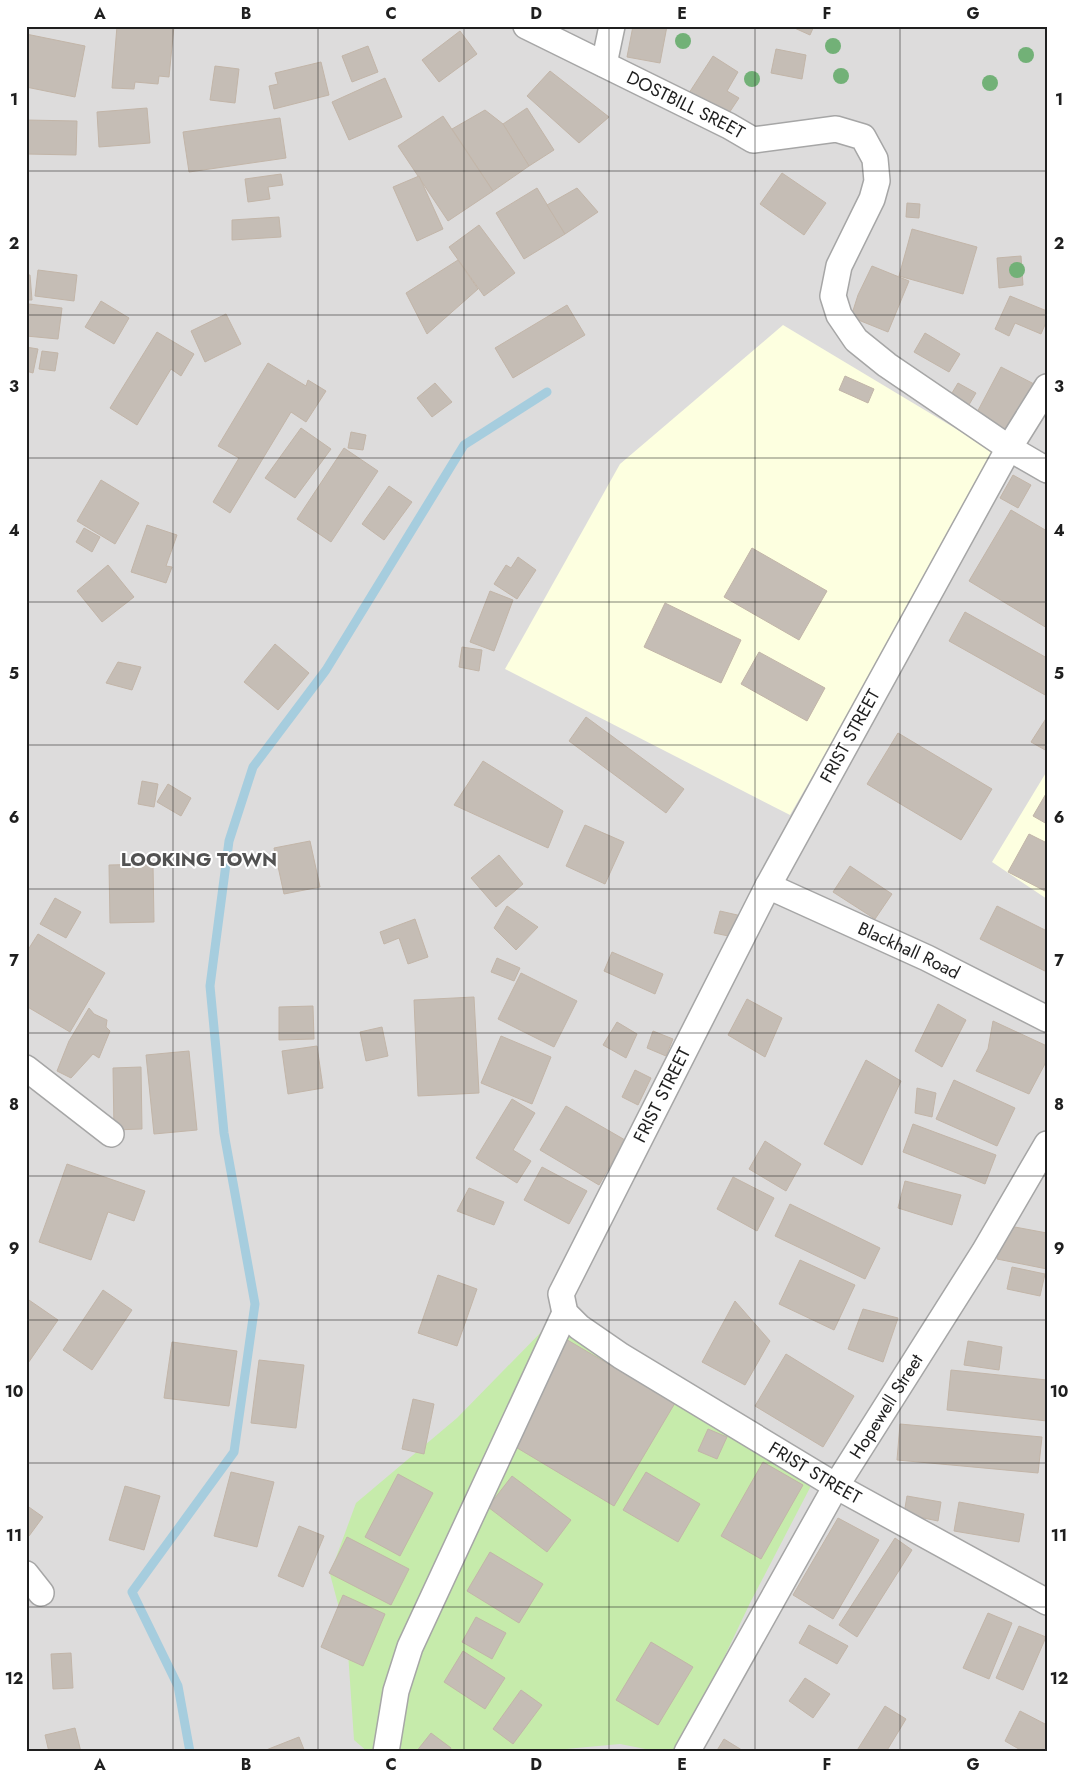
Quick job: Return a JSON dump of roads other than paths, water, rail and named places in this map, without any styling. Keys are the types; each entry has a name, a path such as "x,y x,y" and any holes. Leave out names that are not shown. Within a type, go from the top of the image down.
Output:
{"street":[{"name":"DOSTBILL SREET","path":"526,26 729,126 753,140 836,129 863,138 875,159 877,182 872,198 839,266 834,296 838,315 856,340 887,365 1009,448 1047,470"},
{"path":"604,64 612,26"},
{"name":"FRIST STREET","path":"1047,387 1009,448 768,886 562,1294 565,1314 579,1327 621,1356 836,1486 1047,1602"},
{"name":"Blackhall Road","path":"768,886 926,958 1047,1019"},
{"path":"26,1068 111,1134"},
{"name":"Hopewell Street","path":"686,1752 836,1486 984,1252 1047,1144"},
{"path":"386,1752 396,1692 410,1647 565,1314"}],"waterway":[{"path":"190,1752 178,1686 132,1592 234,1452 255,1304 224,1133 210,986 229,841 253,767 326,670 464,445 547,392"}],"district":[{"name":"LOOKING TOWN","path":"199,859"}]}
